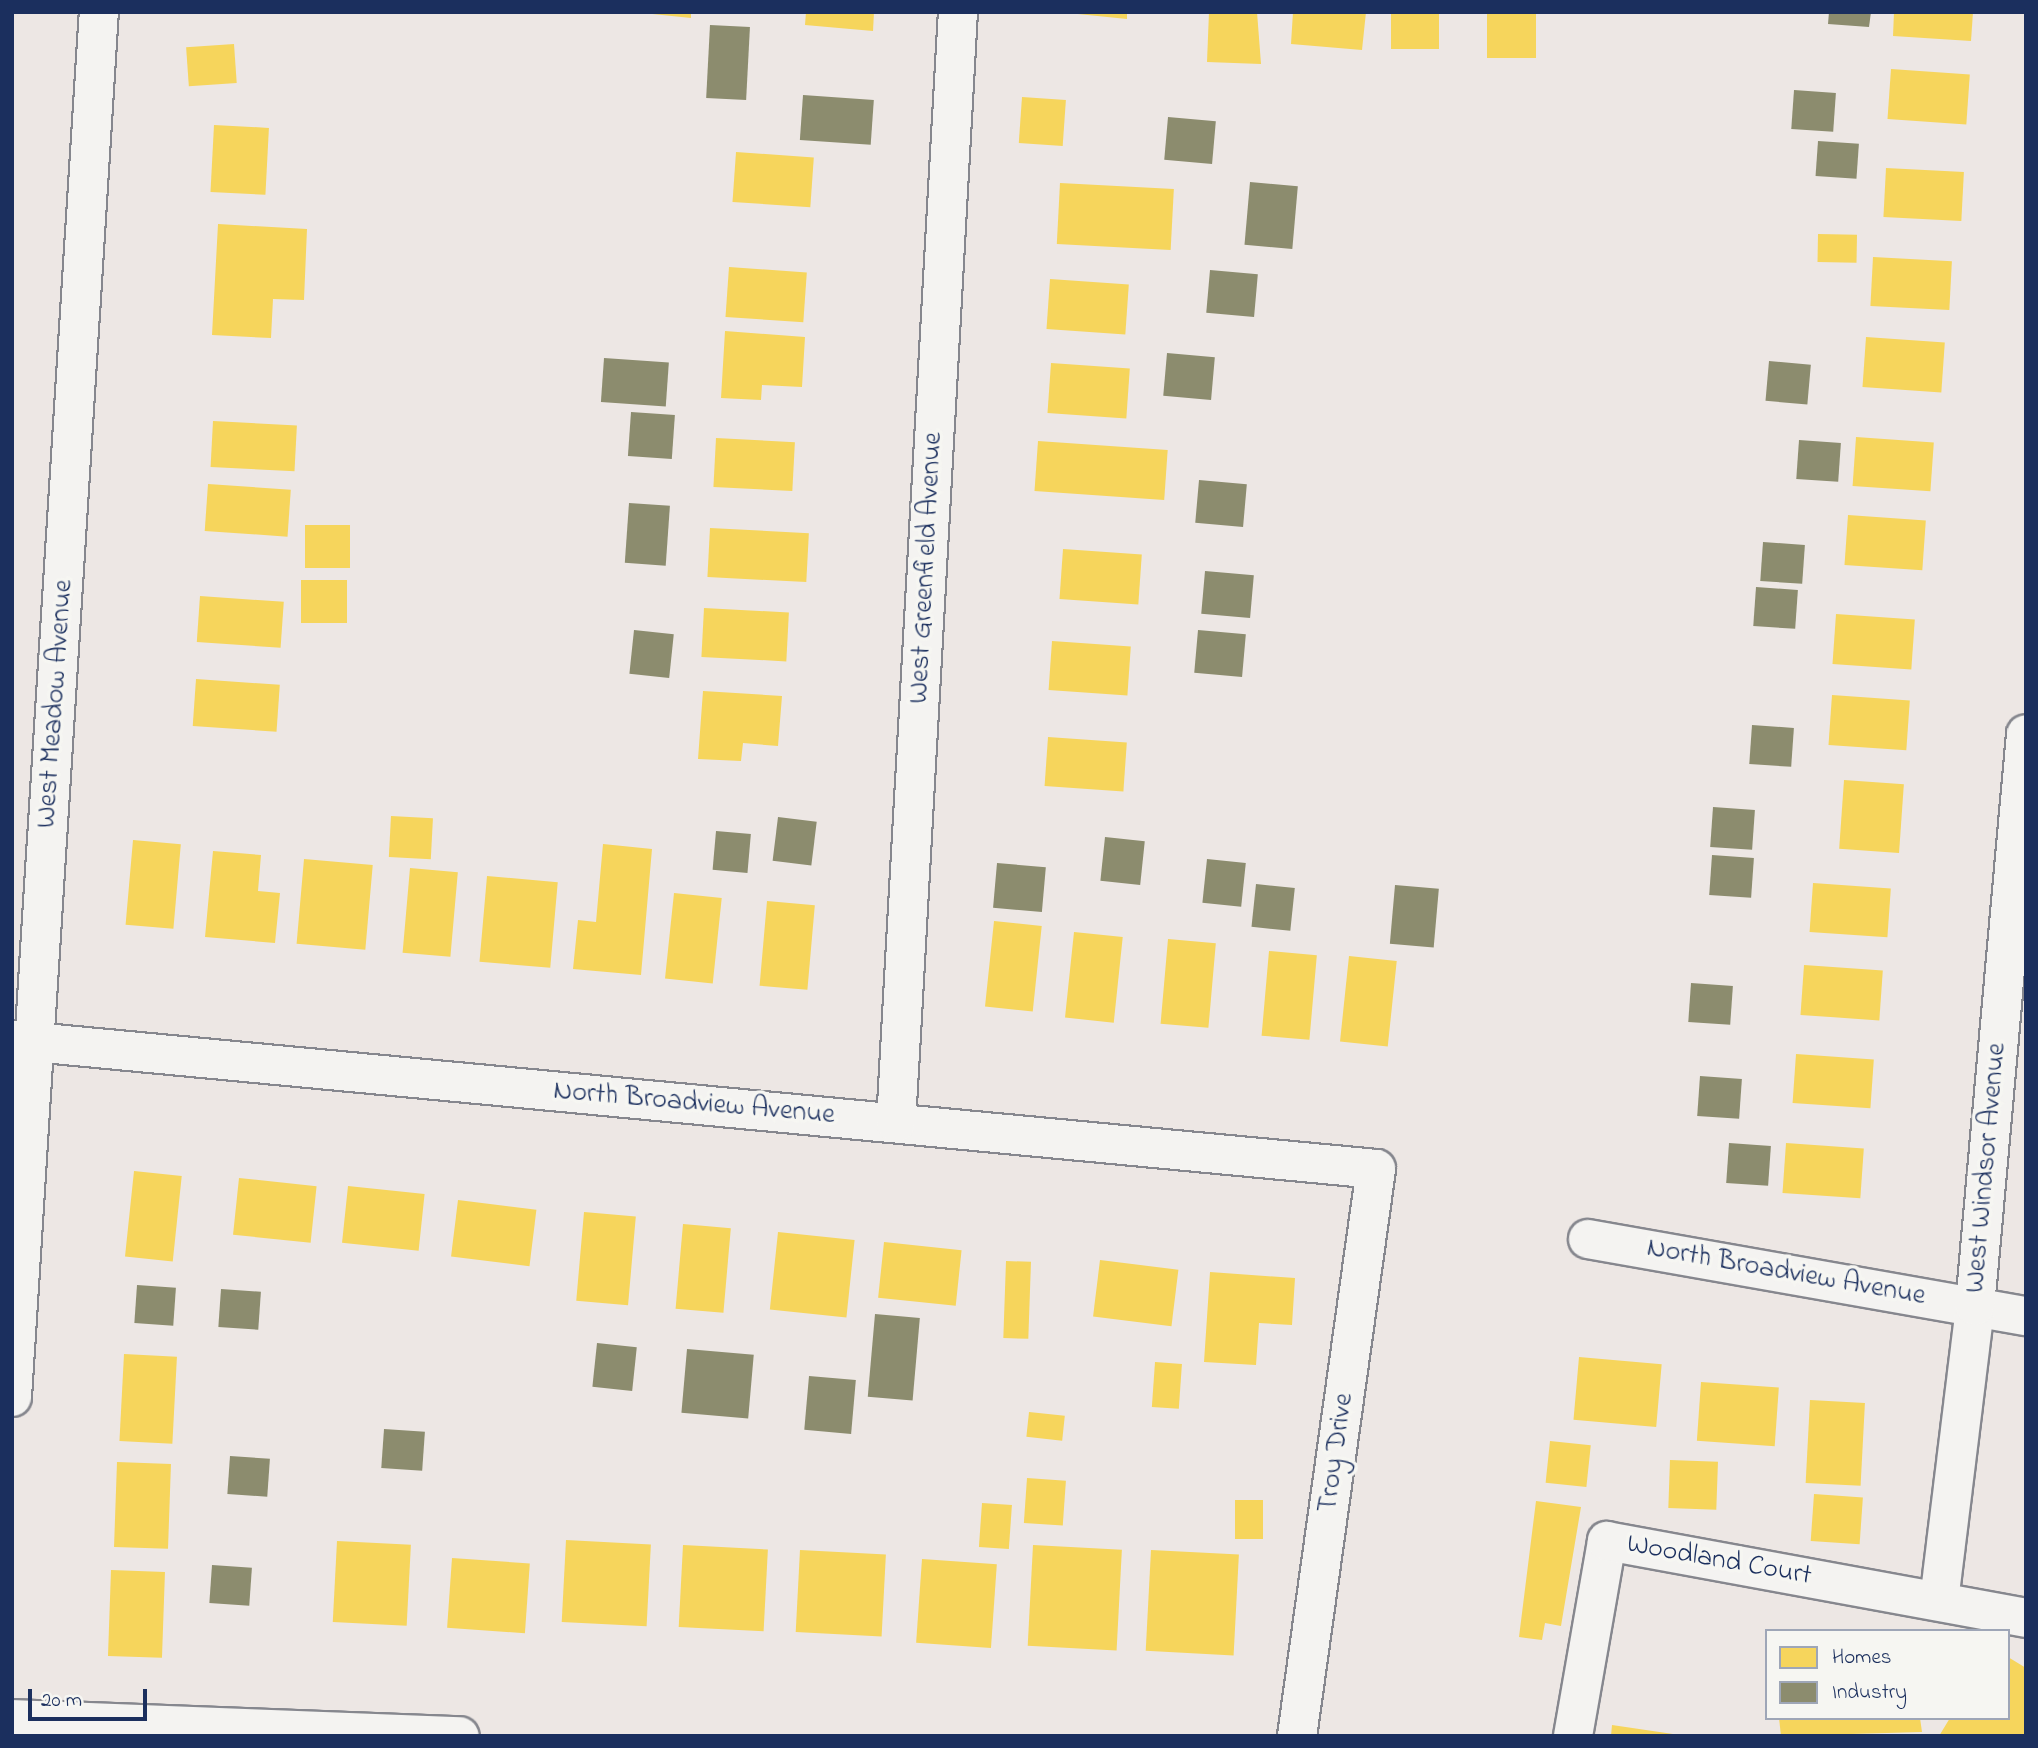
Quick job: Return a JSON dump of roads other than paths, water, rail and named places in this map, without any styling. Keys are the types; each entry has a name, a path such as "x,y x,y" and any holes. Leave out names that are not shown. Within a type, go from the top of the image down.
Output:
{"street":[{"name":"West Meadow Avenue","path":"12,1397 24,1041 99,12"},
{"name":"West Greenfield Avenue","path":"896,1123 958,12"},
{"name":"West Windsor Avenue","path":"1939,1601 1975,1306 2026,734"},
{"name":"North Broadview Avenue","path":"24,1041 1376,1170"},
{"name":"Troy Drive","path":"1297,1736 1376,1170"},
{"name":"North Broadview Avenue","path":"1588,1239 2026,1316"},
{"name":"Woodland Court","path":"1573,1736 1607,1541 2026,1618"},
{"path":"12,1719 460,1736"}]}
